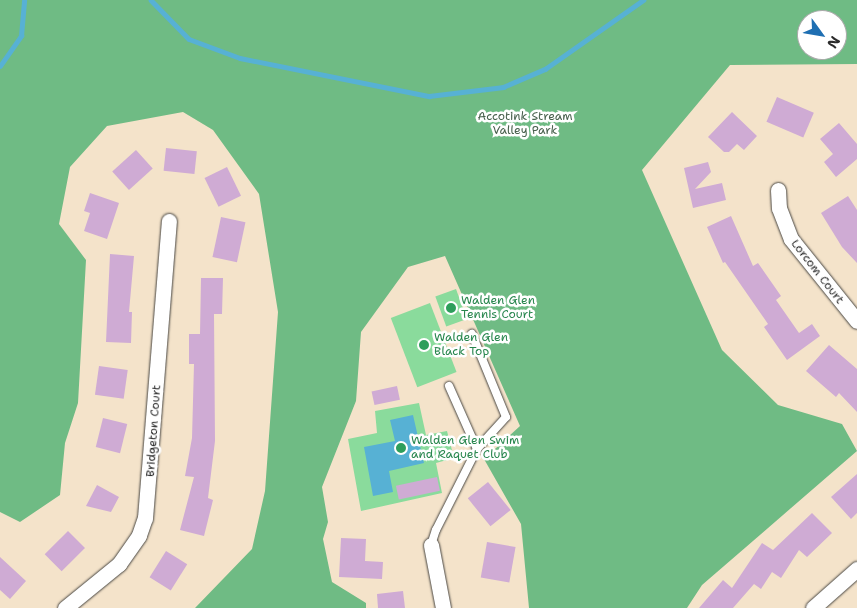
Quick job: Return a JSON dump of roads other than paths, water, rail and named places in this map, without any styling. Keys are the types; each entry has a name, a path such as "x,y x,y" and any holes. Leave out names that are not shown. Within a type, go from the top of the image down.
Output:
{"street":[{"name":"Lorcom Court","path":"778,190 779,208 791,239 857,321"},
{"name":"Bridgeton Court","path":"65,608 119,564 131,549 145,518 169,221"},
{"path":"431,545 443,608"},
{"path":"813,608 857,569"}],"lane":[{"path":"431,545 436,530 476,449 506,417 472,334"},
{"path":"448,386 476,449"}],"water":[{"path":"413,415 424,463 389,471 393,492 373,496 364,447 395,441 390,420"}],"waterway":[{"path":"0,66 21,36 24,0"},
{"path":"151,0 189,39 240,58 429,96 503,87 545,69 643,0"}],"place":[{"name":"Walden Glen Tennis Court","path":"451,308"},
{"name":"Walden Glen Black Top","path":"424,345"},
{"name":"Walden Glen Swim and Raquet Club","path":"401,448"}],"park label":[{"name":"Accotink Stream Valley Park","path":"525,124"}]}
